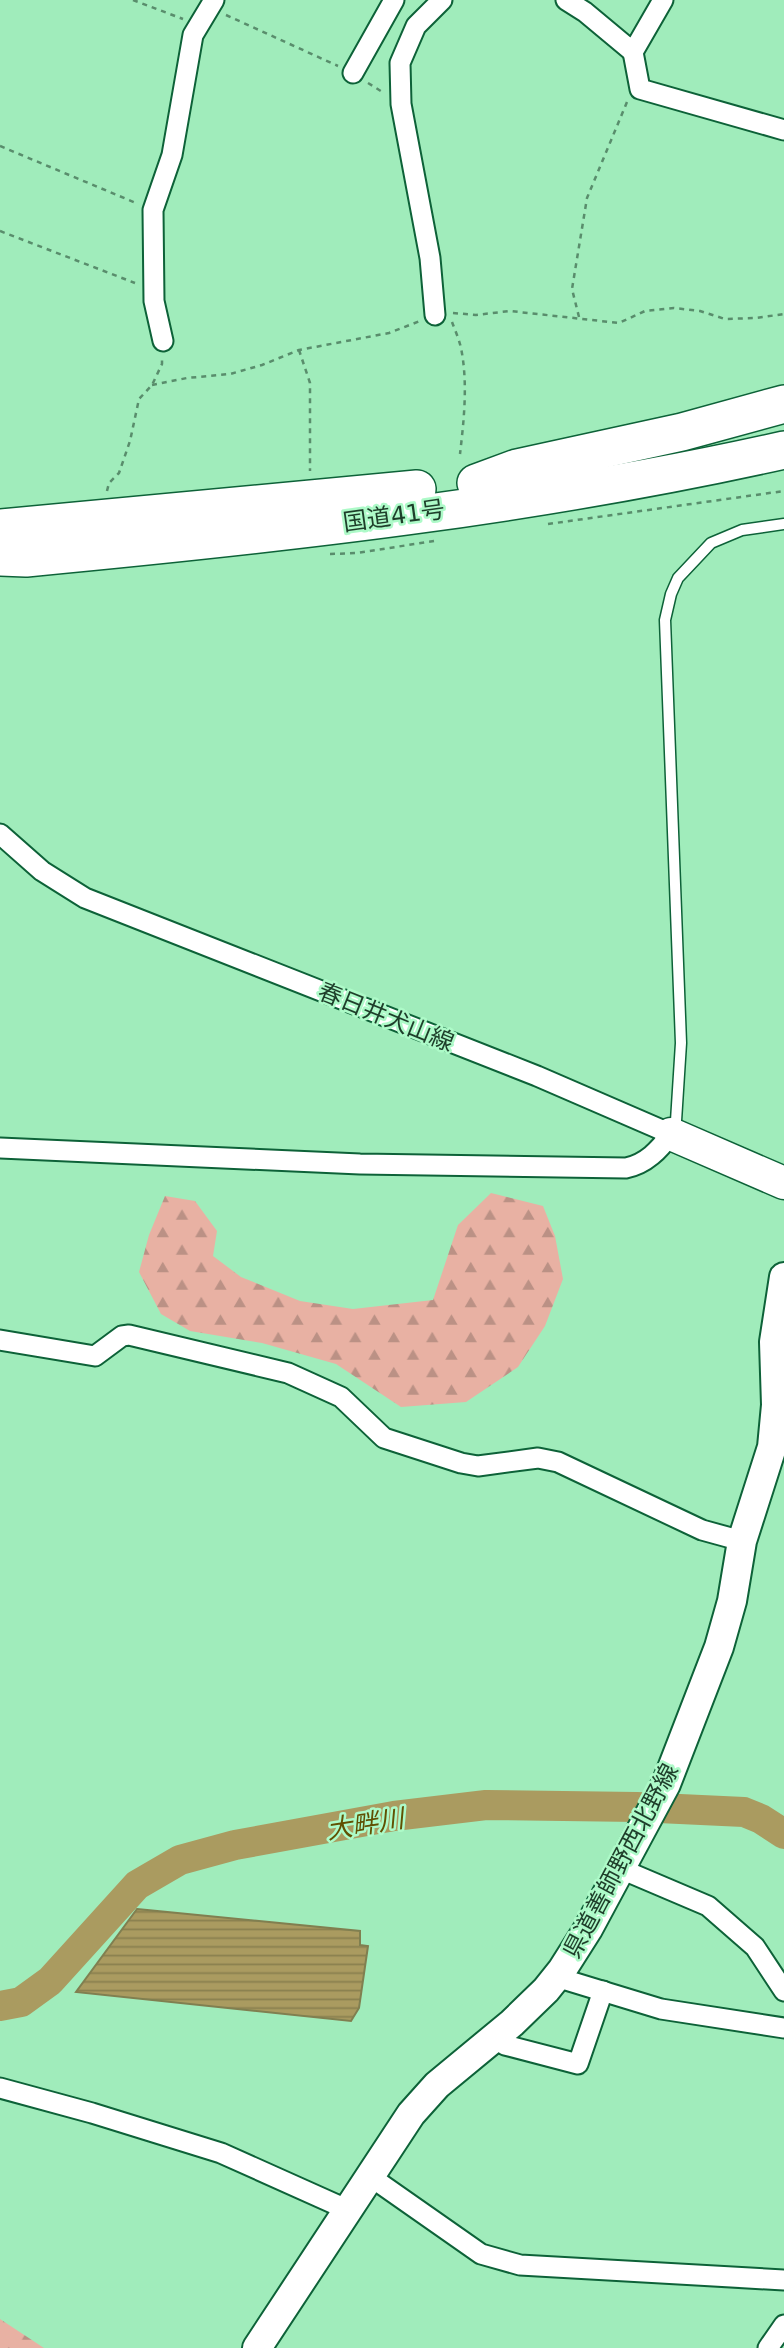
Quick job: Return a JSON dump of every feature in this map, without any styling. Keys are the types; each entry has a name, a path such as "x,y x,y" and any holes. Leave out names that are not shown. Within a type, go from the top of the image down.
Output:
{"highway":[{"path":"468,469 517,468 682,432 784,404"},
{"name":"国道41号","path":"0,528 468,469 682,448 784,428"},
{"name":"国道41号","path":"0,557 26,558 208,541 482,504 600,486 784,450"},
{"path":"208,541 289,543 464,522 784,475"}],"main road":[{"name":"春日井犬山線","path":"671,1134 784,1183"},
{"name":"県道善師野西北野線","path":"257,2348 411,2114 437,2085 494,2038 546,1990 556,1977 588,1929 666,1784 719,1647 732,1601 742,1541 772,1447 776,1405 774,1342 784,1277"}],"street":[{"path":"354,74 394,0"},
{"path":"435,315 430,258 401,104 400,63 416,26 442,0"},
{"path":"566,0 633,52 640,89 784,130"},
{"path":"633,52 663,0"},
{"path":"163,341 154,291 153,210 172,155 193,36 211,4"},
{"name":"春日井犬山線","path":"0,834 42,871 85,898 537,1076 671,1134"},
{"path":"0,1148 360,1164 626,1168 635,1166 652,1155 671,1134"},
{"path":"0,1339 95,1356 122,1336 129,1335 258,1364 288,1373 341,1397 384,1438 478,1466 538,1458 558,1462 691,1525 742,1541"},
{"path":"621,1869 708,1906 755,1948 784,1991"},
{"path":"556,1977 661,2009 784,2028"},
{"path":"494,2038 505,2045 578,2064 603,1991"},
{"path":"0,2088 221,2153 346,2209"},
{"path":"371,2177 481,2254 520,2265 784,2280"},
{"path":"768,2348 784,2325"}],"lane":[{"path":"671,1134 676,1121 681,1043 665,620 671,593 678,578 710,543 742,530 784,523"}],"path":[{"path":"133,0 199,25"},
{"path":"211,4 354,74 401,104"},
{"path":"580,318 572,289 587,198 627,102"},
{"path":"0,146 153,210"},
{"path":"0,231 154,291"},
{"path":"468,469 461,348 449,312 476,315 510,311 619,323 645,311 674,308 700,311 725,319 784,314"},
{"path":"152,385 230,373 262,365 299,350 389,333 435,315"},
{"path":"104,500 109,483 119,473 130,441 139,399 152,385 162,364 163,341"},
{"path":"299,350 310,383 310,478"}],"green space":[{"path":"491,1193 543,1206 555,1236 563,1279 545,1326 518,1367 466,1402 401,1407 336,1364 262,1343 190,1331 161,1314 139,1272 149,1235 165,1196 195,1201 217,1231 213,1256 241,1277 300,1301 353,1309 433,1300 458,1225"},
{"path":"0,2319 44,2348 0,2348"}],"shaded area":[{"path":"137,1909 360,1931 360,1945 368,1946 359,2008 351,2021 76,1992"}],"waterway":[{"name":"大畔川","path":"0,2006 21,2002 50,1981 137,1885 180,1860 235,1845 394,1816 486,1805 744,1812 784,1834"}]}
